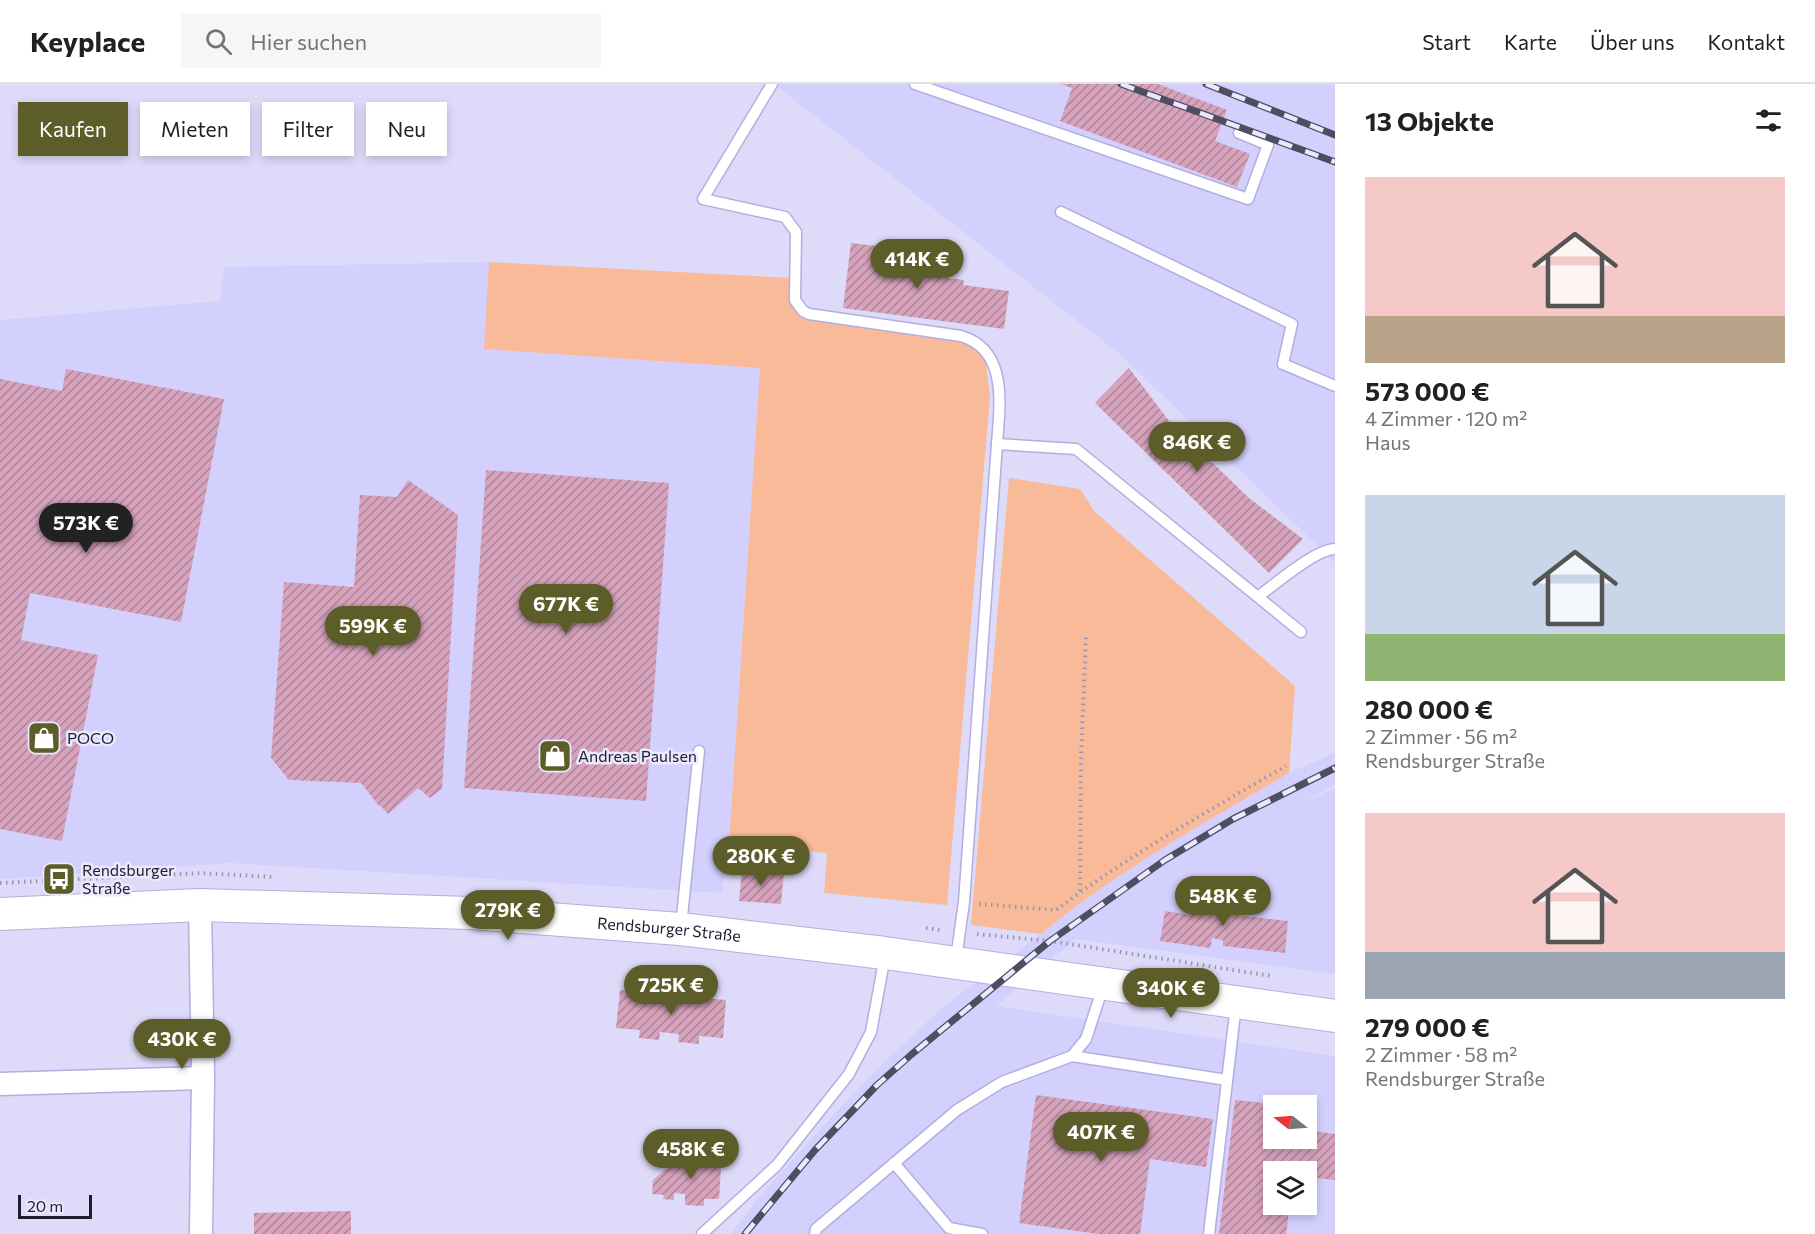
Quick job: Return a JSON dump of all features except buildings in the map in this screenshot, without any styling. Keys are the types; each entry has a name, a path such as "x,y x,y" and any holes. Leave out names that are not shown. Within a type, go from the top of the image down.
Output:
{"street":[{"name":"Rendsburger Straße","path":"0,914 200,905 470,913 680,929 885,952 1335,1016"},
{"path":"200,905 201,1234"},
{"path":"0,1084 202,1078"}],"lane":[{"path":"772,84 703,199 785,217 796,232 795,300 802,311 809,314 972,339 982,346 993,361 998,382 997,444 964,902 955,962"},
{"path":"915,84 1248,200 1268,145 1239,133"},
{"path":"1061,212 1292,324 1283,364 1335,386"},
{"path":"997,444 1076,449 1301,632"},
{"path":"1258,596 1315,556 1332,548 1335,549"},
{"path":"680,929 699,750"},
{"path":"702,1234 777,1165 849,1074 872,1032 885,952"},
{"path":"1072,1056 1086,1039 1105,984"},
{"path":"1209,1234 1236,1003"},
{"path":"815,1234 816,1228 957,1110 1002,1082 1072,1056 1227,1080"},
{"path":"894,1163 949,1228 982,1234"}],"path":[{"path":"1080,892 1081,759 1086,637"},
{"path":"964,902 1056,910 1153,845 1286,766"}],"shaded area":[{"path":"774,84 1335,84 1335,563 1122,356"},
{"path":"489,262 485,349 760,368 729,844 722,893 230,863 0,879 0,320 220,301 224,267"},
{"path":"489,262 792,278 795,307 971,342 985,357 990,397 947,905 824,893 827,853 729,844 760,368 484,349"},
{"path":"1009,478 1080,489 1095,512 1295,686 1289,773 1130,869 1041,934 971,925"},
{"path":"1335,753 1335,785 1296,805 1335,788 1335,974 1075,939 996,1006 1335,1056 1335,1234 731,1234 759,1197 825,1124 878,1068 944,1006 1041,934 1078,903 1153,853 1289,773"}],"railway":[{"path":"1121,84 1335,162"},
{"path":"1206,84 1335,135"},
{"path":"745,1234 815,1150 877,1085 1050,941 1165,860 1233,819 1335,768"}],"place":[{"name":"POCO","path":"44,738"},
{"name":"Andreas Paulsen","path":"555,756"},
{"name":"Rendsburger Straße","path":"59,879"}]}
